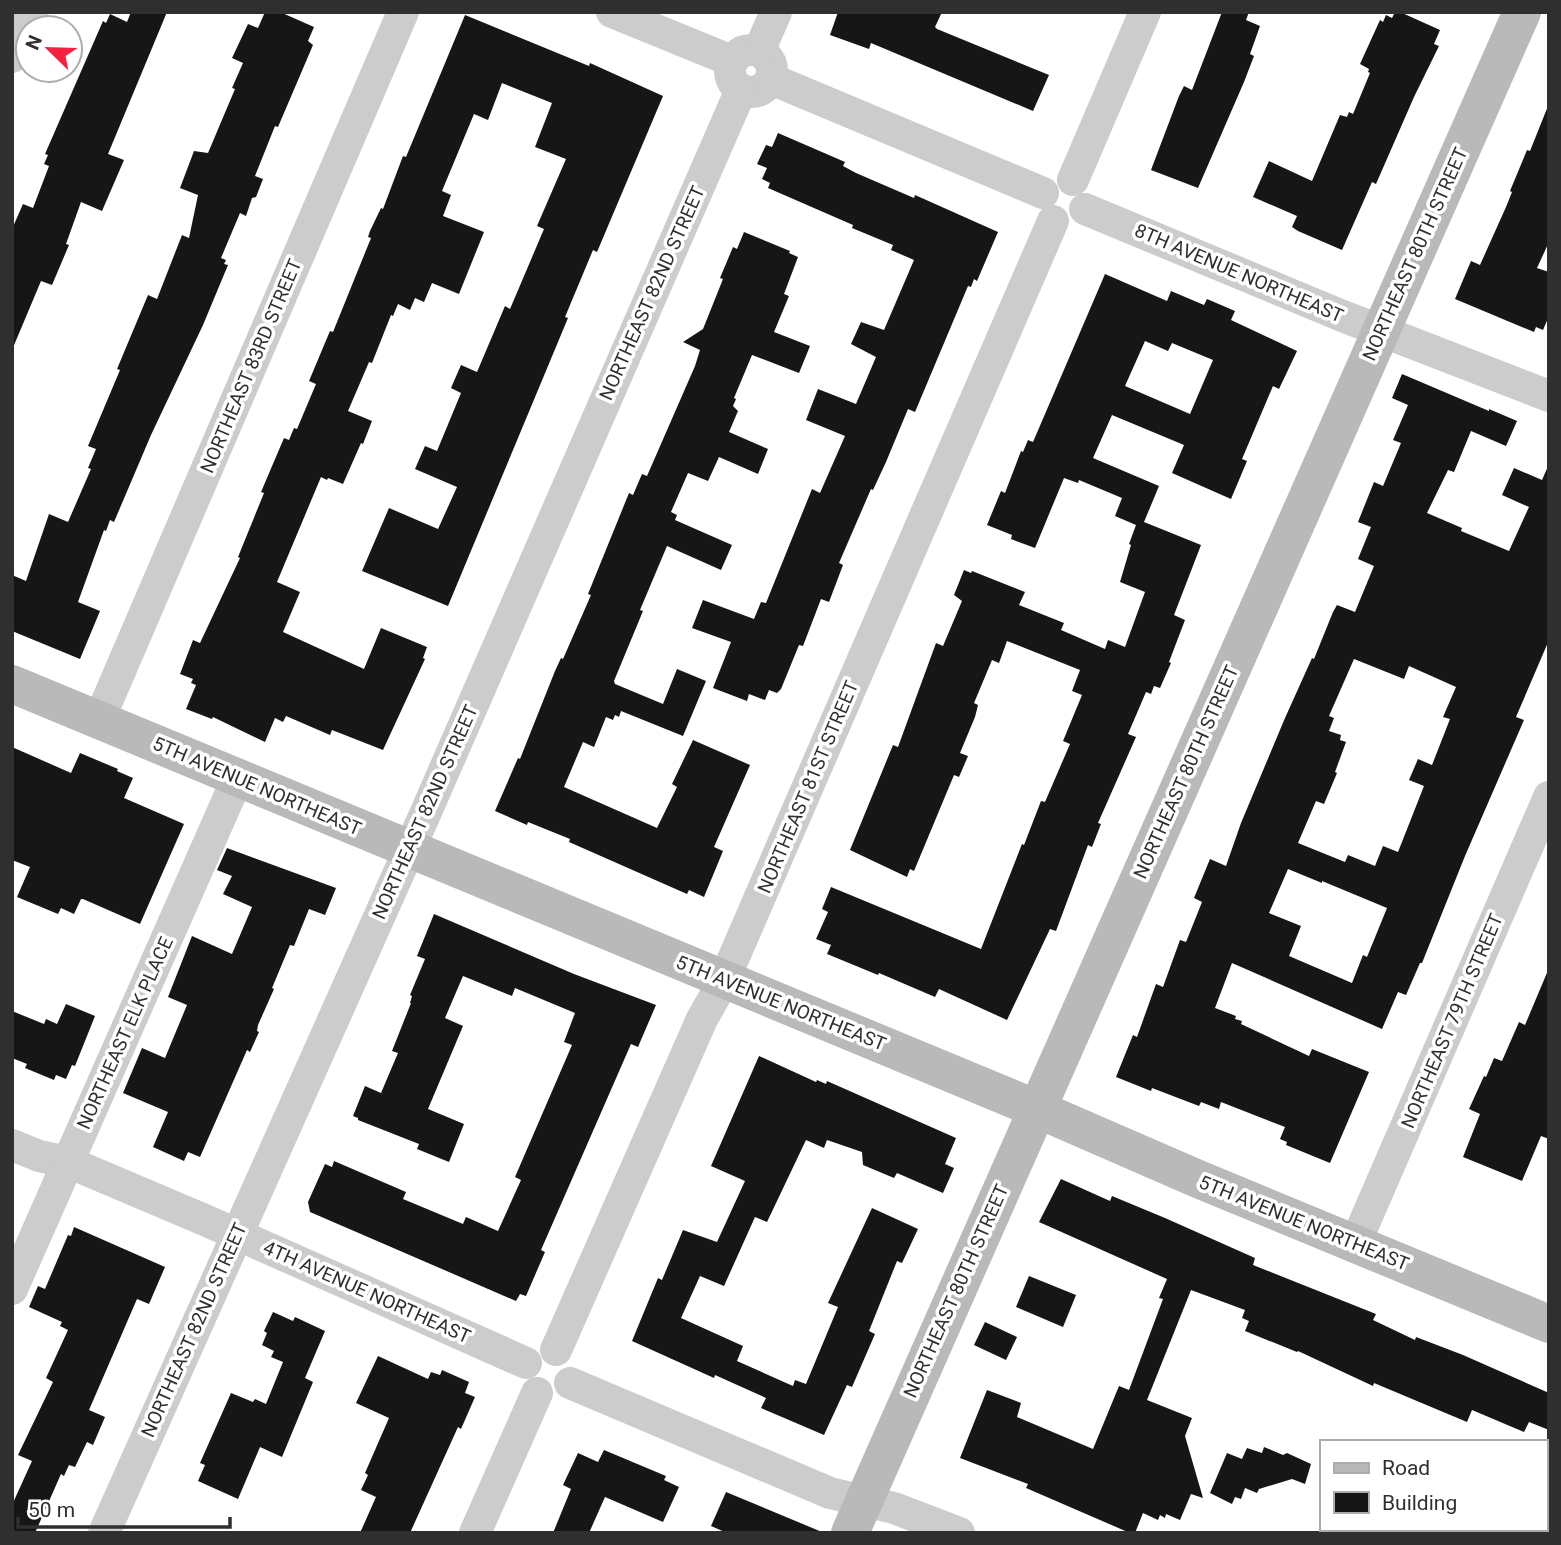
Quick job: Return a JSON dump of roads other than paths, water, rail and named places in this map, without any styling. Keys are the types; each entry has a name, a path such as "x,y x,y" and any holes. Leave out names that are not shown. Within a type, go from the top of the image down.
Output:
{"main road":[{"name":"NORTHEAST 80TH STREET","path":"857,1517 1522,12"},
{"name":"5TH AVENUE NORTHEAST","path":"12,684 1549,1324"}],"street":[{"path":"12,57 32,12"},
{"name":"NORTHEAST 83RD STREET","path":"99,720 403,12"},
{"path":"612,12 751,70 1048,207 1065,223 1079,219 1085,209 1086,193 1082,186 1073,180 1060,178 1053,181 1048,207"},
{"name":"NORTHEAST 82ND STREET","path":"104,1533 409,849 776,12"},
{"path":"1073,180 1145,12"},
{"name":"NORTHEAST 81ST STREET","path":"556,1350 702,1019 724,980 1048,207"},
{"name":"8TH AVENUE NORTHEAST","path":"1085,209 1381,331 1549,396"},
{"name":"NORTHEAST ELK PLACE","path":"12,1289 238,777"},
{"name":"NORTHEAST 79TH STREET","path":"1355,1244 1549,797"},
{"name":"4TH AVENUE NORTHEAST","path":"12,1145 39,1156 68,1162 526,1363"},
{"path":"545,1348 556,1350 567,1357 573,1372 570,1383 556,1395 548,1397 528,1386 525,1379 526,1363 537,1351 545,1348"},
{"path":"570,1383 830,1493 857,1517 894,1508 959,1533"},
{"path":"475,1533 537,1393"}]}
